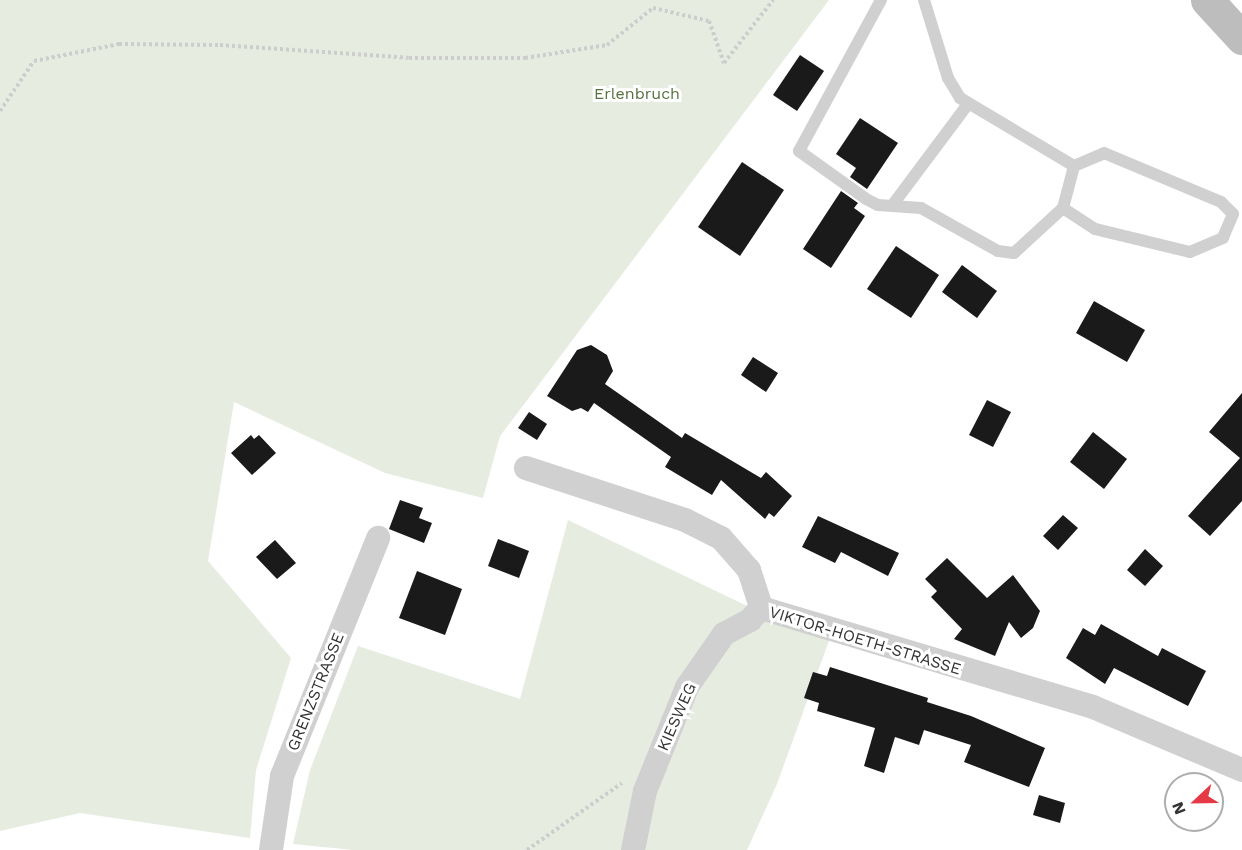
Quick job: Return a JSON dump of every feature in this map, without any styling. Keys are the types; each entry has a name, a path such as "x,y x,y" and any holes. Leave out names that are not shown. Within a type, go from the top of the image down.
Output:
{"main road":[{"path":"1207,0 1242,38"}],"street":[{"name":"VIKTOR-HOETH-STRASSE","path":"526,468 685,520 721,538 749,570 761,608 1093,707 1242,770"},
{"name":"GRENZSTRASSE","path":"270,850 282,776 378,538"},
{"name":"KIESWEG","path":"633,850 645,791 687,687 724,634 750,620 761,608"}],"lane":[{"path":"881,0 799,151 866,199 878,205 894,203 921,208 998,251 1014,253 1064,208 1074,166"},
{"path":"924,0 948,78 969,104 1074,166"},
{"path":"894,203 969,104"},
{"path":"1064,208 1095,229 1190,252 1223,238 1233,214 1221,202 1104,153 1074,166"}],"path":[{"path":"0,111 34,62 119,44 220,45 409,58 525,58 607,45 653,8 709,21 724,63 773,0"},
{"path":"528,850 604,798 661,752"}],"green space":[{"name":"Erlenbruch","path":"0,0 829,0 500,436 483,498 385,473 234,402 208,561 291,658 256,770 250,838 80,813 0,831"},
{"path":"568,520 743,604 830,638 777,784 747,850 353,850 293,844 310,770 358,646 520,699"}],"building":[{"path":"800,55 824,71 797,111 773,95"},
{"path":"860,118 898,143 867,189 850,177 856,168 836,154"},
{"path":"742,162 784,190 740,256 698,227"},
{"path":"841,191 858,203 854,208 865,216 831,268 803,249"},
{"path":"896,246 939,275 911,318 867,289"},
{"path":"962,265 997,291 977,318 942,292"},
{"path":"1094,301 1145,330 1127,362 1076,333"},
{"path":"591,345 607,355 613,371 605,384 682,438 685,433 761,478 766,472 792,496 774,517 769,513 765,519 721,480 712,495 665,467 671,457 594,403 588,412 581,408 572,411 547,396 577,350"},
{"path":"753,357 778,373 766,392 741,375"},
{"path":"1242,393 1242,501 1210,536 1188,516 1240,458 1209,432"},
{"path":"987,400 1011,412 993,447 969,435"},
{"path":"529,412 547,424 537,440 518,428"},
{"path":"1093,432 1127,459 1104,489 1070,462"},
{"path":"251,435 254,439 259,435 276,453 252,475 231,453"},
{"path":"400,500 423,508 419,518 432,523 424,543 389,529"},
{"path":"1063,515 1078,528 1058,550 1043,536"},
{"path":"818,516 899,553 888,576 841,552 835,563 802,547"},
{"path":"498,539 529,551 519,578 488,566"},
{"path":"275,540 296,563 277,579 256,557"},
{"path":"1145,549 1163,566 1145,586 1127,570"},
{"path":"947,558 987,598 1013,575 1040,611 1033,628 1021,638 1009,622 995,656 954,639 962,629 931,597 937,591 925,579"},
{"path":"417,571 462,589 445,635 399,618"},
{"path":"1101,624 1158,656 1162,648 1206,671 1188,706 1114,668 1105,684 1066,658 1083,628 1095,635"},
{"path":"830,667 928,698 927,702 971,716 1045,748 1029,787 964,762 971,745 924,730 919,745 895,737 884,773 864,766 875,728 817,711 819,703 804,698 813,672 827,676"},
{"path":"1039,795 1065,803 1060,823 1033,815"}]}
